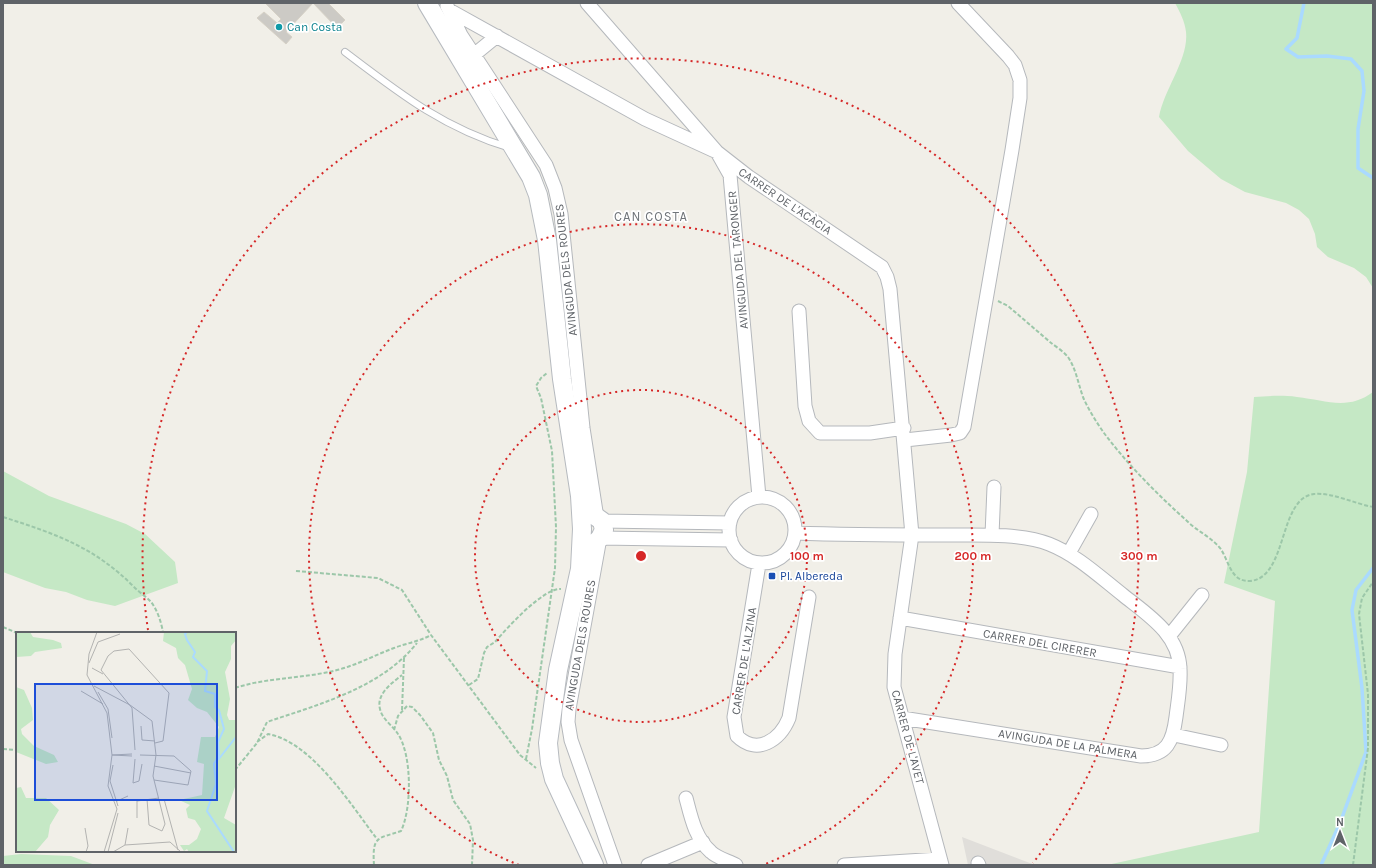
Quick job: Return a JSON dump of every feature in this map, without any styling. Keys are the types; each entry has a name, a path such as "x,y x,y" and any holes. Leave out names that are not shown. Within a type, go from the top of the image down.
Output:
{"street":[{"path":"427,3 535,186 543,218 560,368 580,496 582,529 580,569 558,670 549,725 548,750 554,778 594,865"},
{"name":"AVINGUDA DEL TARONGER","path":"587,3 717,152 730,174 759,497"},
{"path":"799,311 806,406 809,421 820,433 951,435 960,433 964,427 988,296 1020,98 1020,80 1015,65 958,3"},
{"name":"CARRER DE L'ACÀCIA","path":"447,6 497,36 645,119 717,152 749,177 882,267 887,277 890,289 912,535"},
{"name":"AVINGUDA DELS ROURES","path":"447,6 461,35 475,54 546,165 559,200 584,428 600,526 568,709 568,722 572,745 615,865"},
{"path":"475,54 497,36"},
{"path":"992,535 994,487"},
{"path":"580,496 600,526"},
{"path":"759,497 776,500 785,506 795,523 795,533 793,544 787,553 774,561 759,564 740,555 731,540 730,523 735,512 741,505 748,500 759,497"},
{"path":"1069,553 1091,514"},
{"path":"582,529 600,526 730,523"},
{"path":"600,526 731,540"},
{"path":"580,569 600,526"},
{"path":"795,533 992,535 1047,543 1069,553 1156,621 1170,636 1178,655 1180,667 1174,735 1221,745"},
{"name":"CARRER DE L'AVET","path":"912,535 900,618 894,672 894,687 941,862"},
{"name":"CARRER DE L'ALZINA","path":"759,564 734,717 736,736 743,743 751,746 767,742 781,734 789,718 808,597"},
{"path":"1170,636 1202,595"},
{"name":"CARRER DEL CIRERER","path":"900,618 1180,667"},
{"name":"AVINGUDA DE LA PALMERA","path":"902,718 1141,756 1154,756 1165,748 1174,735"},
{"path":"686,798 695,831 711,853 736,865"},
{"path":"648,865 703,842"},
{"path":"844,865 941,862"}],"lane":[{"path":"345,52 394,89 438,119 482,140 515,150"}],"path":[{"path":"988,296 1008,306 1067,356 1075,370 1084,398 1104,432 1133,467 1162,498 1188,523 1220,548 1233,574 1239,578 1249,581 1259,579 1268,573 1289,521 1297,506 1304,498 1313,494 1323,494 1373,508"},
{"path":"526,759 555,568 556,527 552,451 536,386 540,378 548,371 560,368"},
{"path":"3,517 58,535 92,552 122,574 152,603 162,626 163,632"},
{"path":"296,571 378,578 402,590 431,635 520,755 554,778"},
{"path":"1354,865 1368,748 1368,694 1359,614 1362,598 1373,582"},
{"path":"469,685 478,679 487,647 495,642 536,600 553,589 560,588 575,594"},
{"path":"3,627 16,633"},
{"path":"236,688 255,681 337,670 375,657 394,648 417,643 431,635"},
{"path":"257,743 267,722 364,686 404,658 417,643"},
{"path":"394,730 402,710 402,675 405,666 404,658"},
{"path":"374,865 374,848 377,839 381,836 401,830 406,814 409,775 407,758 404,746 383,715 380,704 381,697 386,689 402,675"},
{"path":"402,710 407,706 412,707 426,722 433,733 439,760 446,776 453,800 470,824 473,840 472,865"},
{"path":"236,769 257,743 268,734 281,736 312,758 377,839"},
{"path":"3,749 16,750"}],"shaded area":[{"path":"962,837 1035,865 968,865"}],"green space":[{"path":"1175,3 1373,3 1373,288 1366,277 1354,268 1328,257 1317,247 1315,234 1309,219 1299,210 1286,203 1245,192 1221,179 1188,151 1159,117 1162,106 1184,53 1186,42 1185,25"},
{"path":"1373,392 1373,865 1107,865 1259,832 1275,601 1224,583 1247,472 1254,397 1286,396 1345,403 1364,398"},
{"path":"3,471 49,496 126,524 145,534 175,562 178,583 115,606 87,600 66,592 45,588 3,572"},
{"path":"21,854 71,856 95,865 3,865 3,856"}],"building":[{"name":"Can Costa","path":"265,3 313,3 286,32 292,37 286,44 257,18 264,12 277,23 281,19"},
{"name":"Can Costa","path":"313,3 328,3 345,20 337,28"}],"waterway":[{"path":"1304,3 1297,38 1286,49 1298,57 1327,56 1351,59 1362,71 1364,91 1358,129 1358,168 1373,178"},
{"path":"1321,865 1340,823 1366,752 1362,688 1352,610 1356,590 1373,568"}],"place":[{"name":"Can Costa","path":"279,27"},
{"name":"Pl. Albereda","path":"772,576"}],"district":[{"name":"CAN COSTA","path":"651,216"}]}
